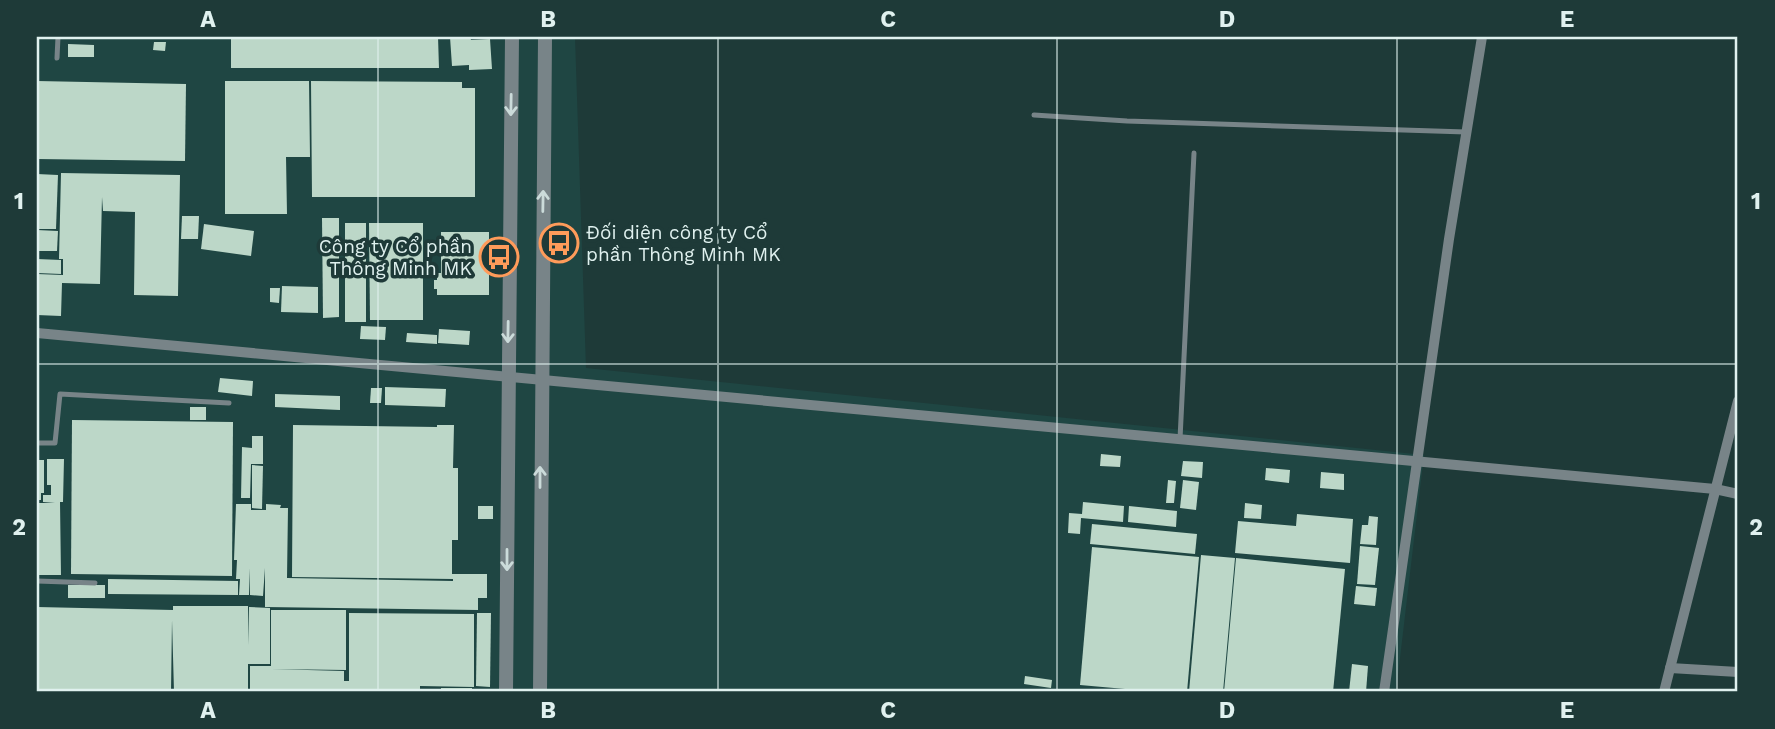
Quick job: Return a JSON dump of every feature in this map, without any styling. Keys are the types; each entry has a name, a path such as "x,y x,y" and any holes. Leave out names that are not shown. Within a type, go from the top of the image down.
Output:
{"street":[{"path":"506,692 512,37"},
{"path":"540,692 545,37"},
{"path":"1384,692 1482,37"},
{"path":"37,332 1715,489 1738,494"},
{"path":"1664,692 1738,401"},
{"path":"1670,668 1738,672"}],"lane":[{"path":"57,58 58,37"},
{"path":"1034,115 1127,121 1466,132"},
{"path":"1180,439 1194,153"},
{"path":"37,443 55,443 60,394 229,403"},
{"path":"37,581 95,583"}],"shaded area":[{"path":"37,37 575,37 586,368 1424,455 1396,692 37,692"}],"building":[{"path":"231,37 438,37 439,68 231,68"},
{"path":"450,37 490,39 492,69 469,70 469,65 452,66"},
{"path":"154,42 166,42 165,51 153,50"},
{"path":"68,44 94,45 94,57 68,57"},
{"path":"37,81 186,84 185,161 37,159"},
{"path":"225,81 309,81 310,157 286,157 287,214 225,214"},
{"path":"311,81 462,82 462,88 475,88 475,197 312,197"},
{"path":"61,173 180,175 178,296 134,295 135,212 103,211 102,197 100,284 62,283 61,316 37,315 37,274 63,275 63,259 59,259"},
{"path":"37,174 58,175 56,229 37,229"},
{"path":"182,216 199,216 198,239 181,239"},
{"path":"322,218 339,218 339,317 323,318"},
{"path":"345,223 366,223 366,322 345,322"},
{"path":"369,223 423,223 423,320 370,320"},
{"path":"204,224 254,231 251,256 201,249"},
{"path":"37,230 58,231 57,251 37,251"},
{"path":"441,232 489,232 489,295 437,295 434,280 437,280 437,273 441,273 441,250 434,250 434,241 441,241"},
{"path":"37,259 61,260 61,274 37,273"},
{"path":"282,286 318,287 318,313 281,312"},
{"path":"270,288 280,288 279,303 270,302"},
{"path":"361,326 386,327 385,340 360,339"},
{"path":"439,329 470,331 469,345 438,343"},
{"path":"407,333 437,335 437,344 406,342"},
{"path":"220,378 253,381 252,396 218,392"},
{"path":"385,387 446,389 445,407 385,405"},
{"path":"371,388 382,388 381,403 370,403"},
{"path":"275,394 340,396 340,410 275,407"},
{"path":"190,407 206,407 206,420 190,420"},
{"path":"72,420 233,422 232,576 71,574"},
{"path":"293,425 454,425 453,468 458,468 458,540 452,540 452,574 487,574 487,598 478,598 478,610 265,607 265,568 263,596 250,595 250,568 249,595 239,595 240,579 236,579 237,560 234,560 236,504 251,504 251,510 266,510 266,504 288,508 287,578 453,581 292,577"},
{"path":"252,436 263,436 263,464 251,464 250,498 241,498 242,447 252,448"},
{"path":"1101,454 1121,456 1120,467 1100,466"},
{"path":"47,459 64,459 63,502 60,502 61,575 37,575 37,503 55,503 43,502 43,495 51,495 51,485 47,485"},
{"path":"37,460 44,460 44,493 41,493 41,500 37,500"},
{"path":"1183,461 1203,462 1202,478 1181,476"},
{"path":"252,465 263,466 262,509 252,508"},
{"path":"1266,468 1290,470 1289,483 1265,480"},
{"path":"1321,472 1344,474 1344,490 1320,488"},
{"path":"1168,480 1176,481 1174,503 1166,503"},
{"path":"1183,480 1199,482 1196,510 1180,508"},
{"path":"1083,502 1124,506 1123,522 1081,518 1080,534 1068,533 1069,513 1082,514"},
{"path":"1245,503 1262,505 1261,519 1244,518"},
{"path":"478,506 493,506 493,519 478,519"},
{"path":"1129,506 1177,511 1176,527 1128,522"},
{"path":"1297,514 1353,519 1350,563 1235,553 1238,521 1296,526"},
{"path":"1369,516 1378,517 1376,545 1360,544 1362,525 1368,525"},
{"path":"1092,524 1197,534 1195,554 1090,544"},
{"path":"1360,546 1379,548 1375,585 1357,584"},
{"path":"1092,547 1199,557 1187,692 1080,685"},
{"path":"1201,555 1235,558 1223,692 1189,692"},
{"path":"1236,558 1345,569 1333,692 1224,692"},
{"path":"108,579 238,581 238,595 108,594"},
{"path":"68,585 105,585 105,598 68,598"},
{"path":"1356,586 1377,588 1375,606 1354,604"},
{"path":"173,606 248,606 248,645 249,607 270,608 270,664 248,664 248,692 174,692 172,620 171,692 37,692 37,607 173,610"},
{"path":"271,610 346,610 346,670 271,669 344,671 344,681 349,681 349,613 474,614 474,687 420,686 420,692 250,692 250,666 271,666"},
{"path":"477,613 491,613 490,687 476,686"},
{"path":"1352,664 1368,666 1366,692 1349,692"},
{"path":"1025,676 1052,680 1051,688 1024,684"},
{"path":"441,688 472,688 472,692 441,692"}],"place":[{"name":"Đối diện công ty Cổ phần Thông Minh MK","path":"559,243"},
{"name":"Công ty Cổ phần Thông Minh MK","path":"499,257"}]}
